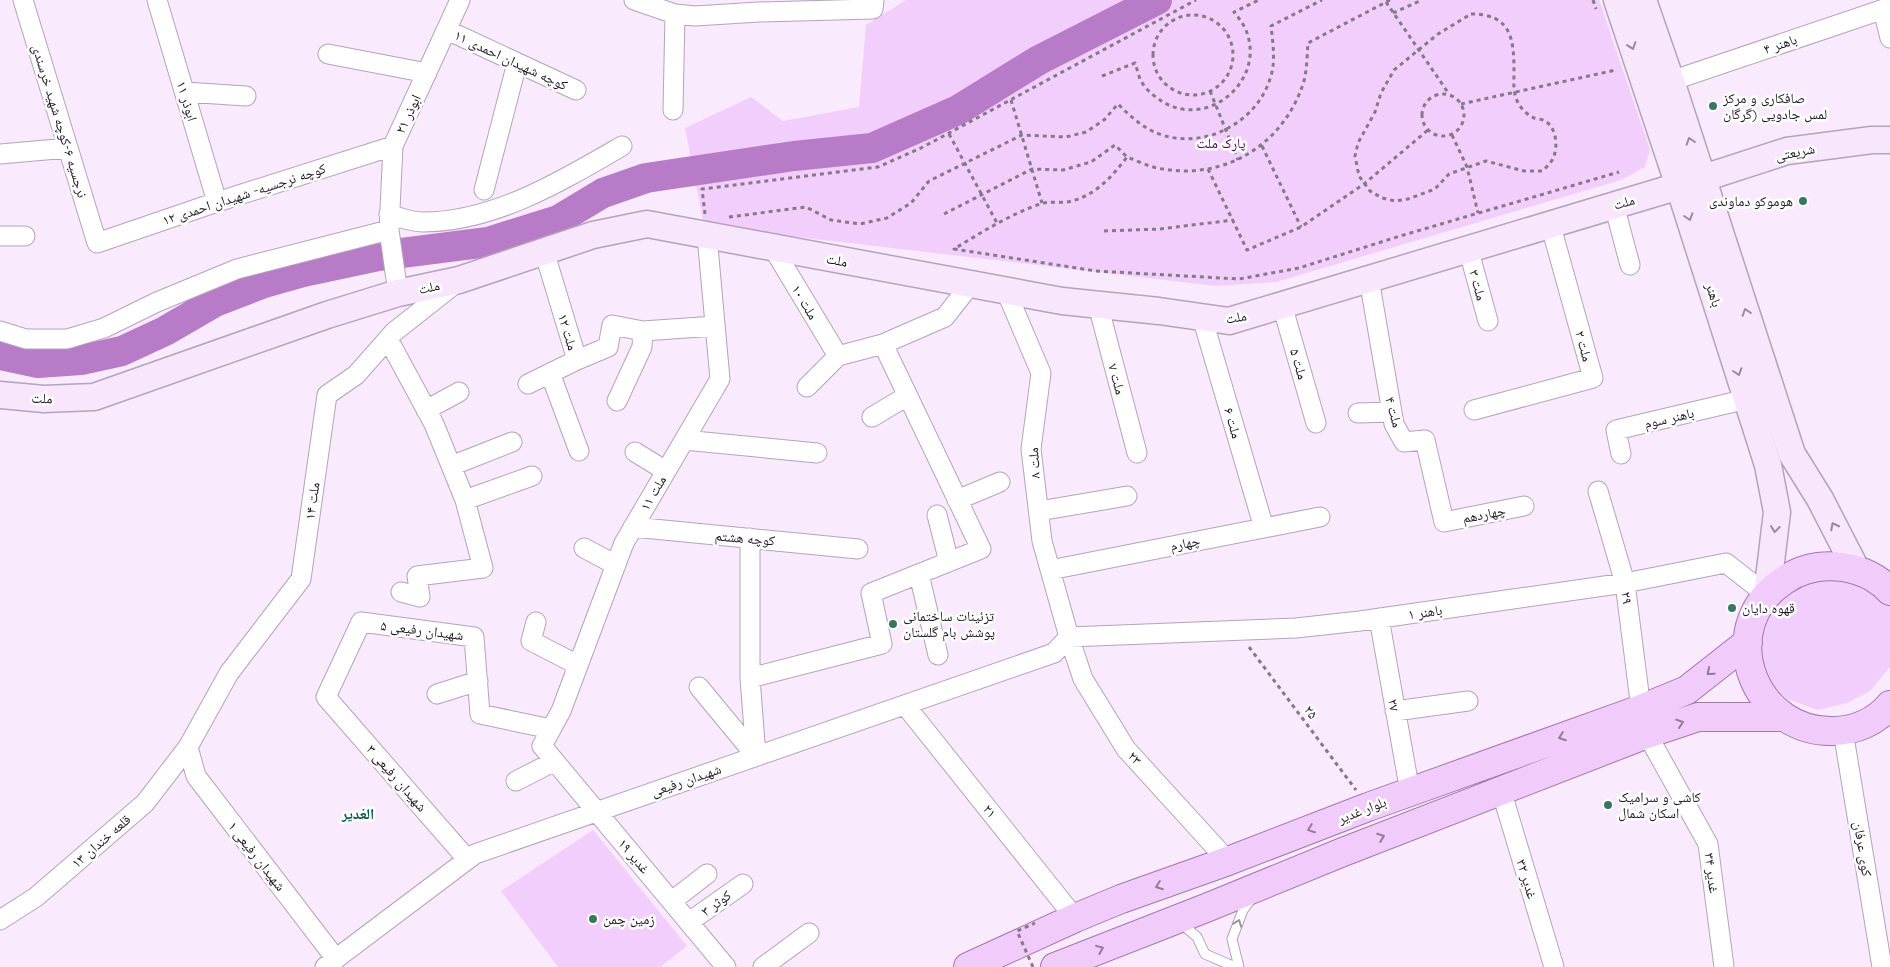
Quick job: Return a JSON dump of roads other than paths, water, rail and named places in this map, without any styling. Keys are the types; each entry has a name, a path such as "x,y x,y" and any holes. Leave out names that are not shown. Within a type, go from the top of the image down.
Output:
{"main road":[{"name":"باهنر","path":"1617,0 1691,182 1792,454 1820,499 1856,569"},
{"name":"باهنر","path":"1643,0 1671,81 1691,182 1747,399 1768,465 1777,512 1767,595"},
{"name":"شریعتی","path":"1691,182 1788,151 1872,140 1890,140"},
{"name":"ملت","path":"0,395 44,399 94,397 398,293 459,280 593,235 646,224 712,224 773,248 1062,302 1229,321 1691,182"},
{"path":"1890,592 1872,577 1856,569 1832,565 1807,569 1785,579 1767,595 1754,617 1748,642 1749,663 1755,684 1767,702 1783,717 1802,727 1816,730 1844,731 1866,724 1885,712 1890,706"},
{"name":"بلوار غدیر","path":"1055,967 1501,790 1644,722 1748,642"},
{"name":"بلوار غدیر","path":"968,967 1121,899 1228,861 1410,792 1644,722 1698,717 1783,717"}],"street":[{"name":"نرجسیه ۶-کوچه شهید خرسندی","path":"23,0 97,243"},
{"name":"ابوذر ۱۱","path":"157,0 217,202"},
{"name":"۲۱ ابوذر","path":"398,293 389,227 393,146 460,0"},
{"path":"634,0 675,14 695,16 874,4"},
{"path":"1886,8 1890,38"},
{"name":"۴ باهنر","path":"1671,81 1886,8"},
{"path":"673,110 675,14"},
{"name":"کوچه شهیدان احمدی ۱۱","path":"446,30 576,90"},
{"path":"328,54 427,73"},
{"path":"484,190 517,63"},
{"path":"185,92 246,96"},
{"name":"کوچه نرجسیه- شهیدان احمدی ۱۲","path":"97,243 217,202 393,146"},
{"path":"0,331 26,339 67,338 104,328 157,302 237,269 389,227 483,213 509,205 546,188 622,146"},
{"path":"0,154 68,148"},
{"path":"1614,205 1630,265"},
{"name":"۱۱ ملت","path":"547,738 561,711 624,543 720,379 715,326 712,224"},
{"name":"۲ ملت","path":"1474,410 1593,378 1550,224"},
{"path":"0,236 25,236"},
{"name":"ملت ۱۰","path":"773,248 838,356"},
{"name":"۳ ملت","path":"1468,248 1488,321"},
{"name":"۱۲ ملت","path":"528,384 577,360 544,251"},
{"name":"۴ ملت","path":"1369,279 1394,424 1404,442 1425,440 1444,522"},
{"name":"۱۴ ملت","path":"188,747 229,673 302,579 328,395 356,375 394,332 459,280"},
{"path":"807,387 838,356 882,344 945,317 970,284"},
{"name":"۸ ملت","path":"1006,291 1041,373 1031,449 1042,541 1069,637"},
{"name":"۷ ملت","path":"1098,305 1137,453"},
{"name":"۵ ملت","path":"1282,305 1316,423"},
{"name":"۶ ملت","path":"1202,317 1264,528"},
{"path":"577,360 608,346 612,325 643,331 715,326"},
{"path":"616,401 642,347 643,331"},
{"path":"388,339 426,410 451,466 465,500 483,568 417,576 420,597 401,592"},
{"path":"750,678 882,644 871,593 981,550 882,344"},
{"path":"550,373 579,451"},
{"path":"426,410 459,392"},
{"path":"872,418 907,396"},
{"name":"باهنر سوم","path":"1622,454 1616,430 1747,399"},
{"path":"1358,414 1392,412"},
{"path":"684,440 817,453"},
{"path":"451,466 512,442"},
{"path":"635,452 666,471"},
{"path":"465,500 532,476"},
{"path":"957,500 1000,482"},
{"name":"۲۹","path":"1598,491 1625,583 1644,722"},
{"path":"1039,511 1127,496"},
{"name":"چهاردهم","path":"1444,522 1524,506"},
{"path":"937,515 949,562"},
{"name":"چهارم","path":"1050,570 1320,517"},
{"name":"کوچه هشتم","path":"633,527 858,548"},
{"path":"750,538 750,678 756,756"},
{"path":"584,548 616,565"},
{"name":"باهنر ۱","path":"1069,637 1296,628 1625,583 1726,563 1767,595"},
{"path":"919,574 938,655"},
{"name":"۲۷","path":"1379,618 1410,792"},
{"name":"۵ شهیدان رفیعی","path":"326,697 362,622 474,637 480,714 547,738"},
{"path":"536,622 531,641 578,665"},
{"name":"شهیدان رفیعی","path":"330,963 475,854 1054,653 1069,637"},
{"name":"۲۳","path":"1069,637 1083,679 1126,749 1228,861"},
{"path":"437,694 478,681"},
{"path":"699,687 756,756"},
{"name":"۳ شهیدان رفیعی","path":"326,697 467,859"},
{"path":"1395,712 1468,701"},
{"name":"۲۱","path":"905,705 1075,918"},
{"name":"۳۴ غدیر","path":"1644,722 1708,844 1724,967"},
{"name":"کوی عرفان","path":"1844,731 1882,967"},
{"name":"۱۹ غدیر","path":"547,738 555,761 726,967"},
{"name":"۱۳ قلعه خندان","path":"0,920 36,897 146,803 188,747"},
{"name":"۱ شهیدان رفیعی","path":"188,747 196,776 330,963"},
{"path":"516,781 555,761"},
{"name":"۳۲ غدیر","path":"1501,790 1554,967"},
{"path":"672,901 707,874"},
{"name":"۳ کوثر","path":"689,922 743,884"},
{"path":"763,967 809,933"}],"lane":[{"path":"1239,967 1232,939 1243,910 1263,884"},
{"path":"1178,919 1197,937 1205,954 1235,967"}],"waterway":[{"path":"0,355 38,363 81,360 122,351 165,331 215,302 264,283 303,272 378,256 488,242 558,220 603,193 646,178 794,156 872,148 958,110 1039,60 1157,0"}],"place":[{"name":"صافکاری و مرکز لمس جادویی (گرگان","path":"1713,106"},
{"name":"هوموکو دماوندی","path":"1803,201"},
{"name":"قهوه دایان","path":"1732,608"},
{"name":"تزئینات ساختمانی پوشش بام گلستان","path":"893,624"},
{"name":"کاشی و سرامیک اسکان شمال","path":"1608,805"},
{"name":"زمین چمن","path":"593,919"}],"district":[{"name":"الغدیر","path":"358,813"}],"park label":[{"name":"پارک ملت","path":"1221,143"}]}
